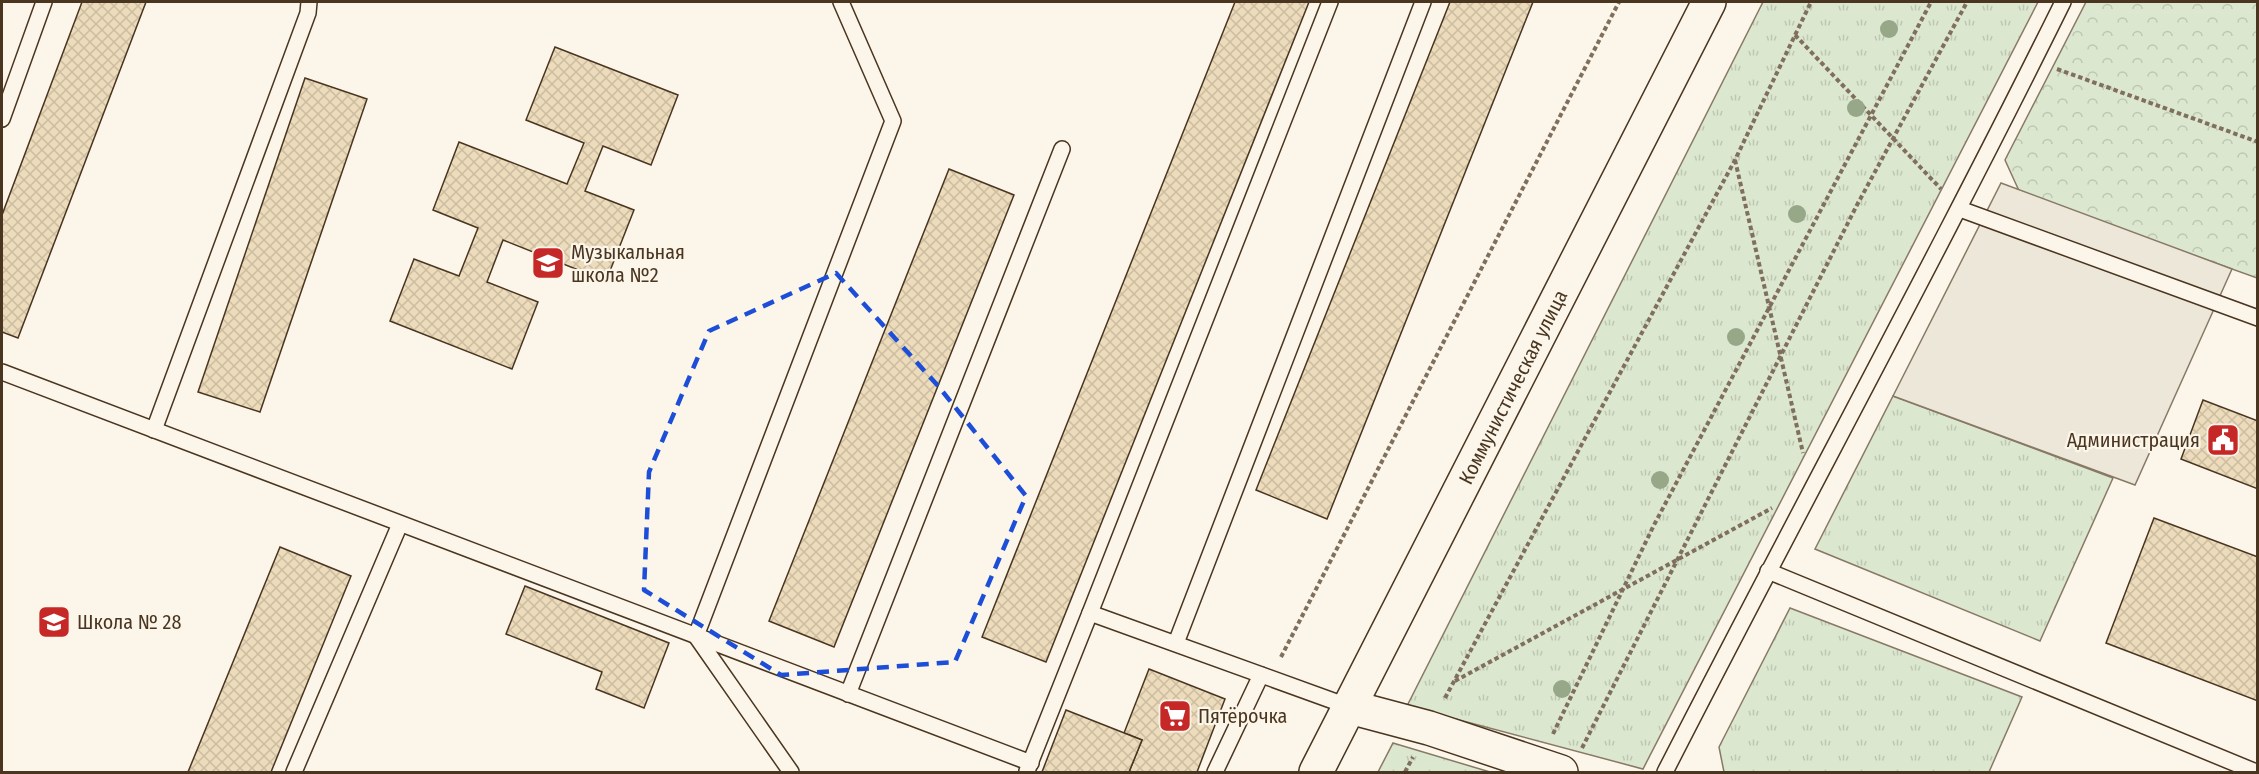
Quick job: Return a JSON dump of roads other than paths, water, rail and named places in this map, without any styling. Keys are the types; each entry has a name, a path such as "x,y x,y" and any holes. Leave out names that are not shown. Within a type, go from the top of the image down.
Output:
{"main road":[{"name":"Коммунистическая улица","path":"1316,772 1709,2"},
{"path":"1350,707 1560,763"}],"lane":[{"path":"2,119 44,2"},
{"path":"154,430 308,13 309,2"},
{"path":"696,636 893,121 841,2"},
{"path":"2,372 848,694 1029,768 1330,2"},
{"path":"1176,643 1423,2"},
{"path":"1665,772 1811,488 1960,208 2063,2"},
{"path":"848,694 1062,149"},
{"path":"1960,208 2258,318"},
{"path":"294,772 400,524"},
{"path":"1768,571 2256,772"},
{"path":"1090,613 1350,707"},
{"path":"696,636 791,772"},
{"path":"1215,772 1266,676"}],"place":[{"name":"Музыкальная школа №2","path":"548,263"},
{"name":"Администрация","path":"2223,440"},
{"name":"Школа № 28","path":"54,622"},
{"name":"Пятёрочка","path":"1175,716"}]}
